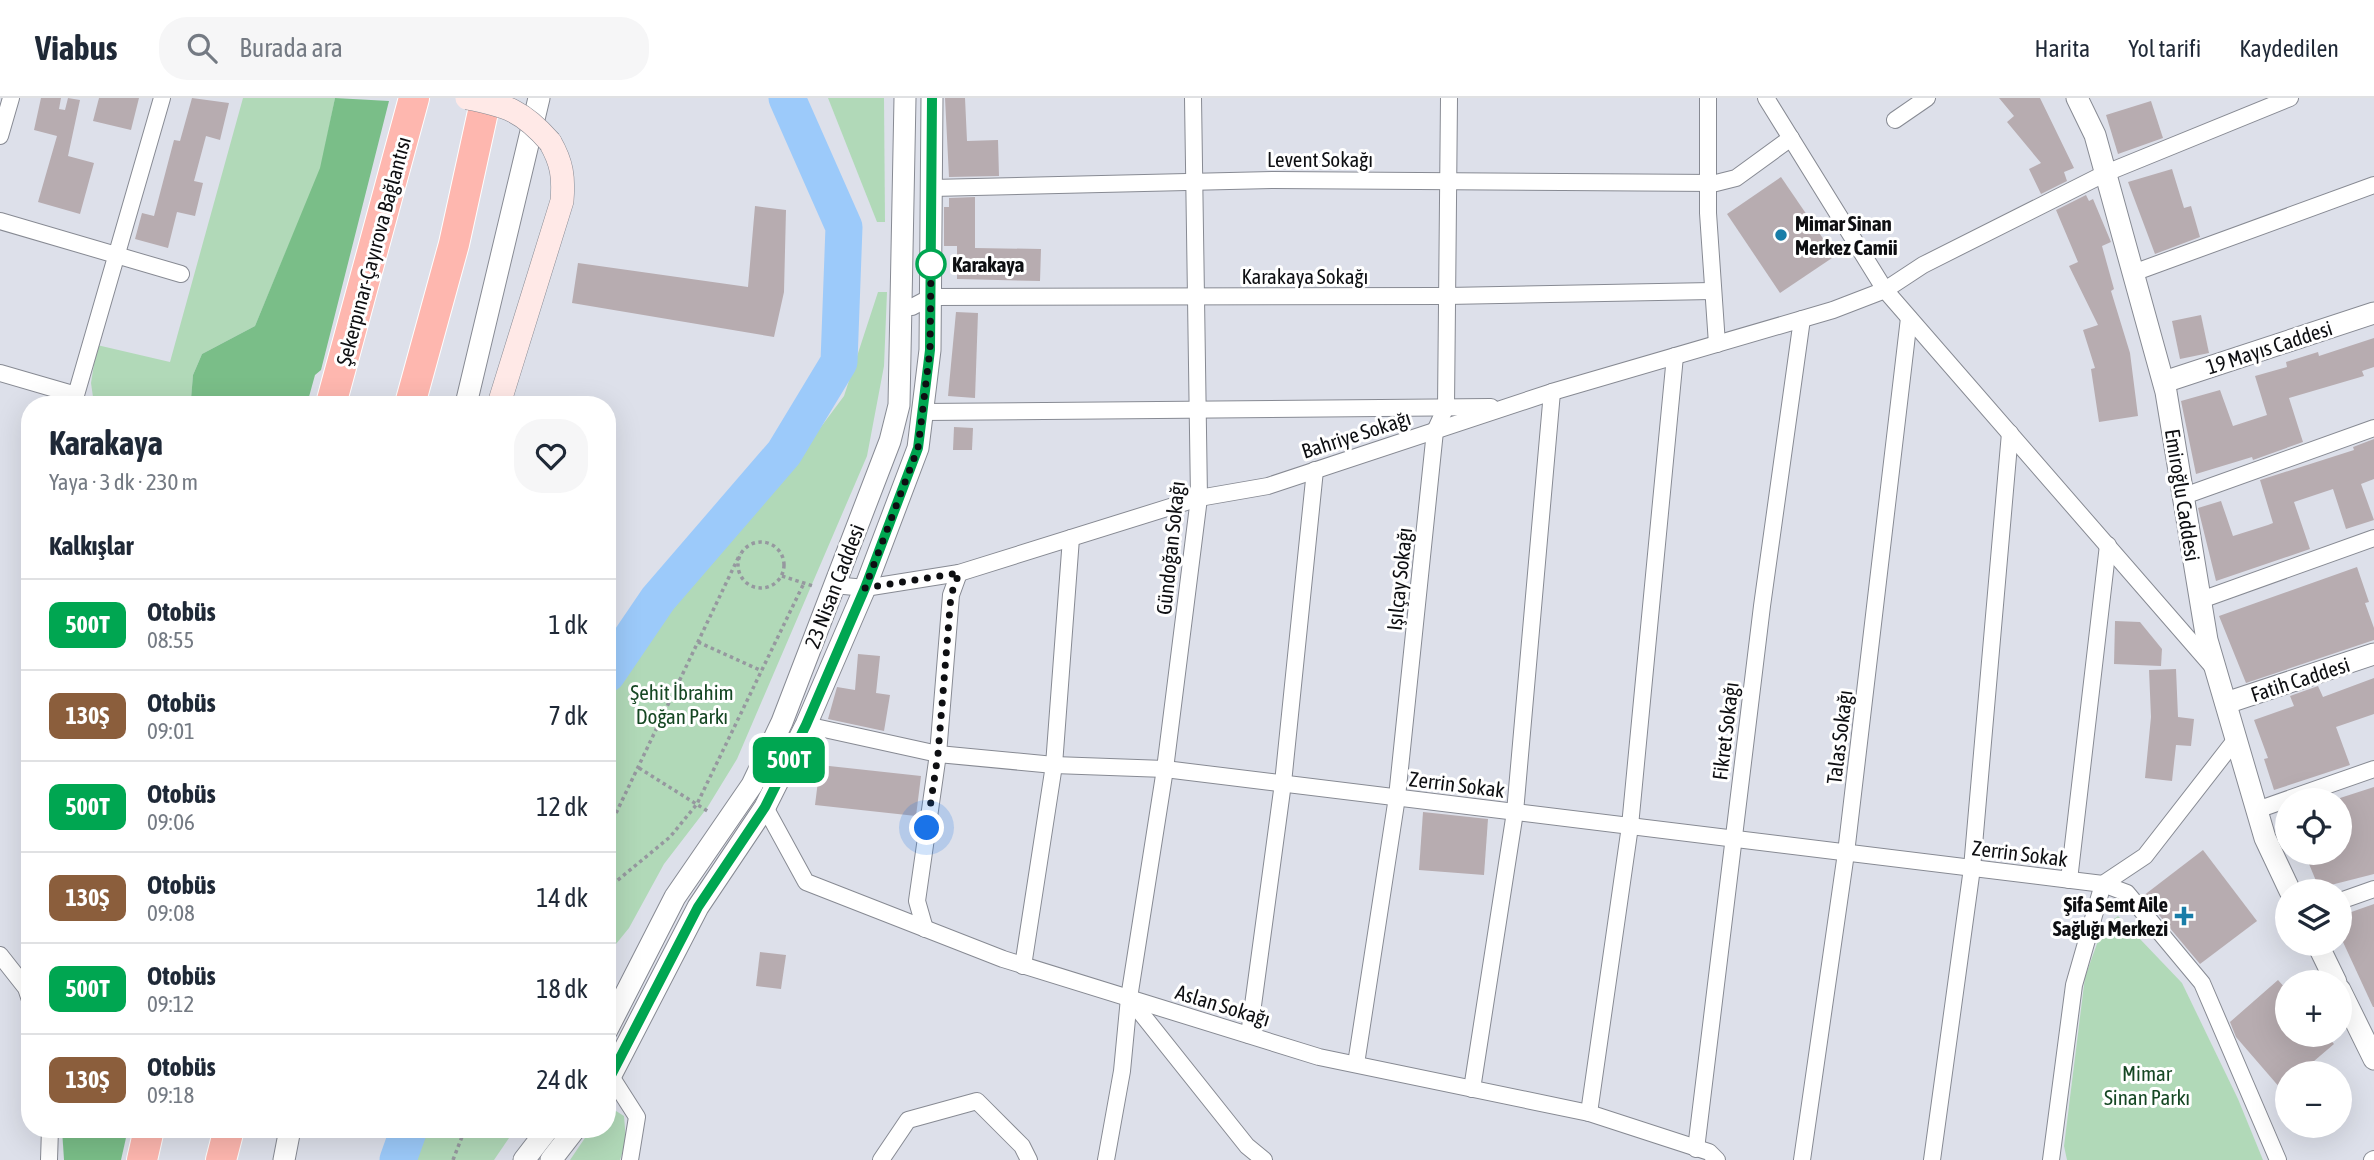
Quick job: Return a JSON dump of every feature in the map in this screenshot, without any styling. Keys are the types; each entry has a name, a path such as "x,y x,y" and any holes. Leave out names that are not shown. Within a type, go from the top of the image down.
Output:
{"highway":[{"name":"Şekerpınar-Çayırova Bağlantısı","path":"333,396 414,98"},
{"path":"412,396 454,244 486,98"},
{"path":"142,1160 147,1138"},
{"path":"221,1160 227,1138"}],"main road":[{"path":"467,98 515,110 527,117 550,142 560,159 564,177 562,201 501,396"}],"street":[{"path":"0,136 11,98"},
{"path":"0,373 76,395 162,98"},
{"path":"468,396 539,98"},
{"name":"23 Nisan Caddesi","path":"616,1012 675,897 751,785 782,722 890,440 899,405 905,98"},
{"name":"23 Nisan Caddesi","path":"616,1063 698,907 765,807 806,725 865,588 918,448 930,350 932,98"},
{"name":"Gündoğan Sokağı","path":"1106,1160 1122,1071 1129,998 1165,769 1199,498 1193,98"},
{"name":"Işılçay Sokağı","path":"1356,1064 1397,797 1435,430 1446,407 1448,98"},
{"path":"1708,98 1708,183 1717,344"},
{"path":"1766,98 1885,290 2216,669"},
{"path":"1895,120 1927,98"},
{"name":"Bahriye Sokağı","path":"833,589 865,588 959,573 1199,498 1268,486 1552,391 1802,319 1885,290 1923,265 2106,173 2290,98"},
{"name":"Emiroğlu Caddesi","path":"2081,99 2095,135 2164,382 2201,600 2216,669 2265,838 2284,879"},
{"name":"Levent Sokağı","path":"932,188 1448,180 1708,183 1736,178 1791,138"},
{"path":"2133,273 2374,185"},
{"path":"0,221 181,274"},
{"name":"Karakaya Sokağı","path":"901,306 912,307 931,297 1447,296 1712,291"},
{"name":"19 Mayıs Caddesi","path":"2164,382 2374,313"},
{"name":"Talas Sokağı","path":"1802,1160 1846,853 1909,318"},
{"name":"Fikret Sokağı","path":"1696,1149 1762,606 1802,319"},
{"path":"1589,1113 1630,826 1675,356"},
{"path":"1472,1089 1515,812 1552,391"},
{"path":"923,412 1507,407"},
{"path":"2184,495 2374,428"},
{"path":"1932,1160 1972,868 2010,433"},
{"path":"1249,1035 1283,783 1315,470"},
{"path":"1023,965 1054,765 1070,538"},
{"path":"2201,600 2374,538"},
{"path":"2069,880 2108,545"},
{"path":"925,929 916,901 938,754 951,595 959,573"},
{"name":"Fatih Caddesi","path":"2226,704 2374,654"},
{"name":"Zerrin Sokak","path":"806,725 938,754 1054,765 1165,769 2104,884"},
{"path":"2053,1156 2074,985 2104,884 2145,856 2236,740"},
{"path":"2257,810 2374,769"},
{"name":"Aslan Sokağı","path":"765,807 806,882 925,929 1023,965 1249,1035 1356,1064 1589,1113 1709,1152 1717,1160"},
{"path":"2104,884 2127,893 2202,983 2278,1160"},
{"path":"2352,897 2374,889"},
{"path":"0,955 21,982"},
{"path":"1129,998 1247,1146 1264,1160"},
{"path":"2352,1014 2374,1059"},
{"path":"616,1086 637,1117 630,1160"},
{"path":"881,1160 908,1120 977,1101 1022,1146 1029,1160"},
{"path":"49,1160 50,1138"},
{"path":"284,1160 288,1138"},
{"path":"524,1160 541,1138"},
{"path":"551,1160 568,1138"}],"path":[{"path":"616,813 740,554 752,543 768,543 781,552 784,560 782,576 772,586 750,586 740,575 740,554"},
{"path":"782,576 833,589"},
{"path":"616,882 670,837 697,804 804,583"},
{"path":"698,642 762,671"},
{"path":"638,767 727,821"},
{"path":"453,1160 462,1138"}],"green space":[{"path":"243,98 335,98 321,168 255,326 202,354 193,375 191,396 93,396 91,383 97,345 170,362"},
{"path":"335,98 389,101 321,370 315,375 309,396 191,396 193,375 202,354 255,326 320,168"},
{"path":"828,98 884,98 885,222 877,222"},
{"name":"Şehit İbrahim Doğan Parkı","path":"878,292 887,292 884,366 867,456 737,759 707,808 664,864 629,928 616,944 616,674 627,655 725,532 800,455 844,396"},
{"name":"Mimar Sinan Parkı","path":"2118,916 2182,983 2238,1099 2263,1160 2067,1160 2064,1146 2085,977 2103,927"},
{"path":"616,1111 624,1116 626,1141 620,1160 570,1160 585,1138 616,1138"},
{"path":"63,1138 126,1138 121,1160 64,1160"},
{"path":"420,1138 509,1138 494,1160 412,1160"}],"building":[{"path":"41,98 61,98 59,109 65,110 68,98 80,100 68,156 94,163 80,214 38,202 57,136 34,130"},
{"path":"99,98 139,98 131,130 93,121"},
{"path":"192,98 229,103 220,140 206,136 194,181 203,183 195,216 177,212 168,248 135,239 142,213 154,216 174,140 180,141"},
{"path":"945,98 965,98 967,141 998,140 999,176 949,177"},
{"path":"1999,98 2040,98 2074,168 2064,172 2067,181 2041,194 2029,169 2041,163 2007,122 2014,116"},
{"path":"2151,101 2163,138 2118,154 2106,115"},
{"path":"2172,169 2184,208 2191,206 2200,237 2155,254 2128,182"},
{"name":"Mimar Sinan Merkez Camii","path":"1781,177 1835,256 1780,293 1727,214"},
{"path":"2086,195 2089,201 2093,199 2111,242 2102,246 2114,289 2111,291 2130,353 2138,416 2099,422 2091,369 2095,368 2083,330 2098,325 2069,266 2078,262 2056,210"},
{"path":"975,197 975,248 1041,249 1040,281 957,279 957,246 944,246 944,207 949,207 949,198"},
{"path":"755,206 786,210 784,292 774,337 572,303 578,263 748,287"},
{"path":"956,312 978,313 975,398 948,396"},
{"path":"2201,315 2209,353 2180,359 2172,321"},
{"path":"2374,338 2374,367 2362,371 2364,376 2289,398 2303,442 2253,460 2252,457 2196,474 2181,401 2220,390 2233,426 2267,415 2255,376 2287,367 2286,362 2318,352 2319,356"},
{"path":"954,427 973,428 972,450 953,450"},
{"path":"2374,439 2374,479 2361,484 2374,520 2346,529 2333,489 2294,502 2310,549 2216,581 2198,508 2221,501 2233,536 2268,525 2273,523 2260,480 2354,450 2353,447"},
{"path":"2357,567 2369,602 2365,603 2374,628 2374,640 2246,683 2219,616"},
{"path":"2115,621 2140,622 2162,649 2161,666 2114,664"},
{"path":"858,654 880,656 876,693 890,695 884,731 828,719 837,687 855,690"},
{"path":"2176,669 2178,717 2194,719 2191,746 2176,745 2172,781 2145,778 2151,717 2149,670"},
{"path":"2374,678 2374,714 2336,727 2350,765 2274,790 2264,759 2268,758 2254,720 2294,706 2290,696 2318,686 2323,697"},
{"path":"820,765 921,776 916,816 815,805"},
{"path":"2374,787 2374,874 2352,880 2315,879 2309,865 2352,865 2352,794"},
{"path":"1423,812 1488,819 1484,875 1419,870"},
{"path":"2203,850 2257,921 2200,964 2143,896"},
{"path":"2374,904 2374,1007 2349,956 2352,956 2352,912"},
{"path":"760,952 786,955 781,989 756,986"},
{"path":"2275,983 2275,1047 2330,1047 2314,1061 2275,1061 2275,1082 2236,1037 2230,1022"}],"waterway":[{"path":"616,661 658,599 784,453 839,362 844,227 787,98"},
{"path":"398,1160 406,1138"}],"bus line":[{"name":"500T","path":"616,1066 698,907 765,807 806,725 865,588 918,448 930,350 932,98"}],"place":[{"name":"Mimar Sinan Merkez Camii","path":"1781,235"},
{"name":"Karakaya","path":"931,264"},
{"name":"Şifa Semt Aile Sağlığı Merkezi","path":"2184,916"}],"route":[{"path":"927,828 938,754 951,595 959,573 865,588 918,448 930,350 931,264"}]}
